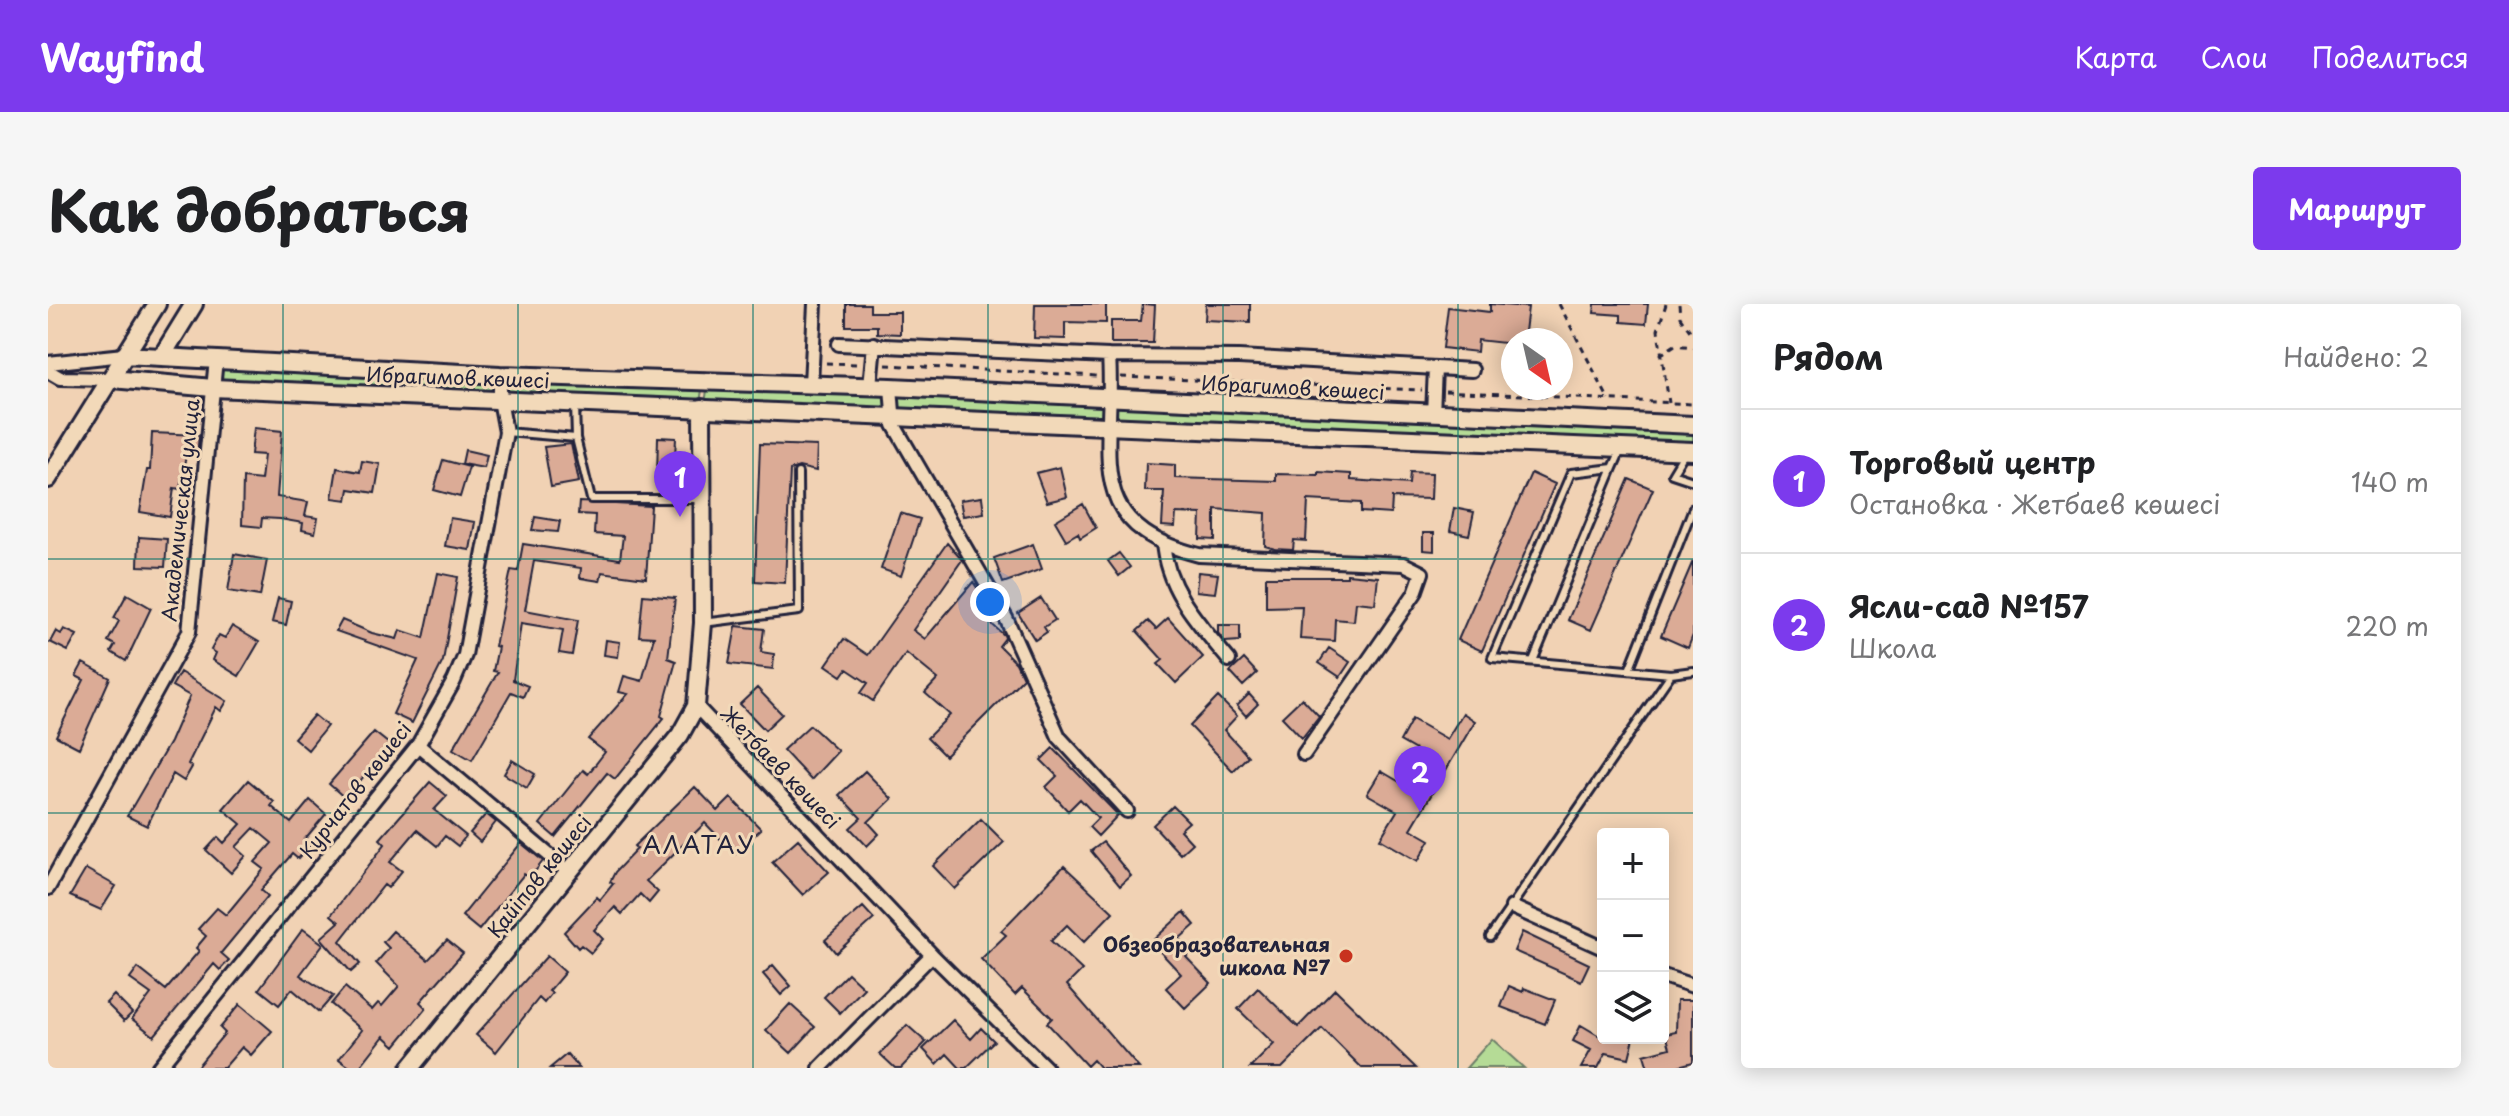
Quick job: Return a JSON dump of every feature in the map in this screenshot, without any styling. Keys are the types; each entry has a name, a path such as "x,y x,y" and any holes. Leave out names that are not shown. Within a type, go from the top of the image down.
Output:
{"street":[{"path":"48,479 157,304"},
{"path":"162,356 194,304"},
{"path":"811,384 815,304"},
{"path":"839,344 1109,356 1239,357 1472,370"},
{"path":"870,386 874,344"},
{"name":"Ибрагимов көшесі","path":"48,363 124,355 162,356 500,375 870,386 1693,425"},
{"path":"1109,356 1112,399 1108,482 1113,496 1129,517 1163,542 1199,555 1404,564 1422,573 1415,593 1304,754"},
{"path":"213,388 216,359"},
{"path":"1433,414 1435,368"},
{"name":"Ибрагимов көшесі","path":"48,371 60,378 213,388 500,400 574,400 1689,451"},
{"name":"Курчатов көшесі","path":"158,1068 418,745 454,681 465,655 506,432 500,400 500,375"},
{"path":"702,408 706,381"},
{"path":"891,387 891,416 1006,618 1059,737 1127,811"},
{"name":"Академическая улица","path":"48,888 189,632 213,388"},
{"name":"Жетбаев көшесі","path":"702,408 703,623 696,706 932,955 1046,1068"},
{"path":"1649,448 1652,424"},
{"path":"1163,542 1164,561 1179,595 1229,660"},
{"name":"Қайіпов көшесі","path":"410,1068 680,735 696,706"},
{"path":"418,745 568,871"},
{"path":"1512,907 1597,945"},
{"path":"820,1068 932,955"},
{"path":"1669,978 1693,986"}],"lane":[{"path":"574,400 576,438 591,499 704,499"},
{"path":"506,432 576,438"},
{"path":"1533,661 1623,446"},
{"path":"1689,451 1672,474 1693,481"},
{"path":"1613,468 1571,473 1492,658 1671,674 1693,671"},
{"path":"703,623 799,611 798,473"},
{"path":"1629,670 1693,508"},
{"path":"1490,937 1671,674"}],"path":[{"path":"1559,304 1609,400"},
{"path":"1666,304 1658,330 1669,403"},
{"path":"1679,304 1680,317 1693,335"},
{"path":"1660,355 1675,345 1693,345"},
{"path":"812,363 1693,404"}],"green space":[{"path":"216,368 499,376 498,397 214,386"},
{"path":"501,376 703,383 700,403 501,397"},
{"path":"708,383 888,390 888,410 705,404"},
{"path":"893,390 1693,428 1693,447 893,411"},
{"path":"1492,1039 1524,1068 1466,1068"}],"building":[{"path":"846,304 870,304 870,312 900,312 900,334 877,333 877,326 846,326"},
{"path":"1035,304 1106,304 1106,323 1065,322 1065,339 1034,338"},
{"path":"1143,304 1155,305 1153,343 1111,343 1111,321 1141,321"},
{"path":"1206,304 1250,304 1250,322 1205,320"},
{"path":"1490,304 1528,307 1525,328 1501,328 1501,343 1478,340 1477,352 1443,348 1448,307 1490,312"},
{"path":"1595,304 1648,304 1646,324 1621,322 1621,315 1594,313"},
{"path":"254,428 282,431 277,497 308,502 305,516 318,518 315,533 302,530 303,523 280,519 262,518 261,527 242,525 243,478 261,480 264,455 251,454"},
{"path":"152,433 199,435 197,456 186,455 180,489 174,488 170,517 140,512 147,470 150,470"},
{"path":"658,437 676,438 674,475 657,475"},
{"path":"571,444 579,482 551,487 544,447"},
{"path":"760,444 817,446 816,471 799,467 790,470 785,583 755,581"},
{"path":"465,450 487,455 484,468 462,464"},
{"path":"443,460 469,467 460,497 434,490"},
{"path":"362,461 380,464 375,493 349,489 347,500 332,498 337,468 360,472"},
{"path":"1146,463 1175,465 1175,478 1276,481 1276,474 1318,475 1318,472 1351,474 1351,480 1409,484 1410,472 1432,473 1431,499 1392,498 1391,514 1361,512 1361,503 1308,500 1306,541 1294,540 1293,550 1275,549 1265,546 1266,513 1215,509 1215,540 1200,539 1201,514 1176,513 1175,527 1162,526 1164,491 1145,491"},
{"path":"1060,467 1067,497 1047,502 1036,473"},
{"path":"1531,473 1555,484 1482,651 1458,640"},
{"path":"1629,479 1653,489 1591,630 1568,620"},
{"path":"982,497 984,513 963,516 960,500"},
{"path":"579,502 651,506 646,578 602,572 600,581 580,578 581,568 534,561 525,610 578,620 572,655 559,653 563,630 521,623 513,680 528,686 523,697 511,692 472,760 453,749 498,672 493,671 498,647 495,646 511,570 518,571 523,544 620,559 623,536 594,534 595,515 578,514"},
{"path":"1083,504 1096,528 1080,538 1078,533 1066,540 1055,521"},
{"path":"1454,508 1474,512 1469,535 1450,531"},
{"path":"900,513 920,519 901,576 881,569"},
{"path":"535,517 560,521 558,532 532,530"},
{"path":"450,518 475,522 470,550 445,546"},
{"path":"1423,533 1434,533 1434,551 1423,550"},
{"path":"139,537 167,539 165,567 138,566"},
{"path":"947,543 962,560 913,630 925,639 973,582 987,602 978,612 1004,635 999,646 1016,663 1023,678 945,756 927,738 950,715 925,693 938,679 906,653 873,701 861,693 868,683 847,669 842,676 826,665 844,639 868,655"},
{"path":"1033,544 1042,569 1003,583 994,558"},
{"path":"1119,553 1130,567 1119,576 1108,561"},
{"path":"234,554 267,560 260,596 228,591"},
{"path":"1693,561 1693,635 1688,648 1661,636"},
{"path":"1198,572 1218,574 1215,593 1196,591"},
{"path":"438,573 458,577 443,661 412,723 393,714 418,660 336,631 342,620 372,633 397,639 400,630 424,638"},
{"path":"1347,574 1378,577 1375,604 1356,602 1354,621 1335,619 1334,641 1300,639 1302,606 1266,607 1266,577 1347,577"},
{"path":"127,594 151,608 126,661 111,652 115,645 108,641 119,621 114,618"},
{"path":"643,595 675,598 668,658 676,661 661,716 664,718 615,779 607,773 555,837 540,824 583,770 588,774 605,752 588,739 628,694 619,692 624,676 642,681 654,637 639,636"},
{"path":"278,598 291,601 286,625 272,622"},
{"path":"1041,598 1055,620 1044,627 1047,632 1035,640 1018,613"},
{"path":"1168,618 1203,657 1176,683 1158,664 1163,660 1137,631 1148,621 1156,629"},
{"path":"1218,625 1240,625 1240,641 1225,642 1218,633"},
{"path":"232,626 259,642 239,676 213,660 216,653 211,650 219,635 225,638"},
{"path":"736,626 764,629 761,652 774,654 773,669 729,664"},
{"path":"64,629 77,635 68,651 50,642 56,631 61,634"},
{"path":"606,640 620,642 618,657 604,655"},
{"path":"1329,648 1350,662 1340,677 1319,663"},
{"path":"1244,659 1257,673 1243,686 1230,672"},
{"path":"83,663 110,678 79,748 56,736 84,680 76,676"},
{"path":"180,672 227,701 221,711 216,707 188,764 192,767 184,781 173,774 147,826 127,816 170,742 190,696 172,686"},
{"path":"757,688 782,714 765,730 740,704"},
{"path":"1249,694 1258,704 1246,716 1237,706"},
{"path":"1218,697 1237,716 1224,730 1248,756 1233,771 1190,726"},
{"path":"1302,698 1319,716 1302,738 1282,717"},
{"path":"1463,713 1475,721 1411,829 1430,840 1418,861 1380,839 1397,811 1367,794 1381,771 1415,791 1433,760 1400,741 1412,719 1447,739"},
{"path":"314,715 327,726 308,750 294,738"},
{"path":"810,725 838,751 811,780 783,750"},
{"path":"374,732 389,744 346,799 329,784"},
{"path":"1053,748 1118,815 1098,836 1089,827 1098,818 1080,799 1068,811 1046,787 1057,776 1041,760"},
{"path":"512,760 535,774 527,788 504,774"},
{"path":"865,771 892,799 868,822 879,834 867,846 850,828 861,818 839,795"},
{"path":"248,780 274,802 271,806 291,823 310,800 326,814 304,840 310,845 298,859 292,854 261,890 268,896 221,953 229,960 220,970 214,964 154,1036 132,1019 151,994 130,979 138,968 166,990 199,951 196,948 206,936 198,929 217,908 226,915 264,869 255,862 272,843 254,828 236,847 246,856 231,873 206,850 218,837 224,843 241,824 223,809"},
{"path":"430,782 447,796 434,810 466,836 458,846 445,836 437,846 417,830 390,862 402,871 388,888 384,885 340,941 360,964 351,972 321,938 339,922 331,915 385,844 380,839"},
{"path":"695,787 718,811 731,798 761,829 735,854 705,823 646,881 658,892 649,903 640,894 622,914 615,907 594,930 603,939 591,953 581,945 578,948 564,932 597,897 600,900 613,884 610,882 615,872 637,849 634,846"},
{"path":"1173,806 1189,822 1180,830 1192,843 1180,854 1153,825"},
{"path":"486,814 496,822 480,842 470,833"},
{"path":"981,819 1004,842 955,889 933,866"},
{"path":"798,839 829,872 803,895 772,862"},
{"path":"1103,842 1131,876 1120,886 1091,851"},
{"path":"521,843 543,861 530,878 524,874 479,930 462,916"},
{"path":"1064,866 1113,912 1084,942 1067,925 1051,941 1082,970 1067,985 1139,1068 1100,1068 1093,1060 1087,1066 1047,1023 1052,1018 1022,988 1015,995 981,959 1006,935 1001,931"},
{"path":"86,869 116,886 101,910 70,896"},
{"path":"863,907 874,919 836,953 825,940"},
{"path":"1184,912 1195,925 1179,939 1192,952 1186,957 1211,983 1185,1008 1166,988 1181,974 1151,942"},
{"path":"303,929 323,944 300,975 333,996 319,1012 292,989 279,1005 259,989"},
{"path":"393,931 428,960 447,940 463,953 420,1002 426,1008 395,1046 384,1036 359,1068 351,1068 339,1059 362,1030 331,1004 345,987 372,1010 378,1003 382,1006 399,986 376,963 389,948 383,942"},
{"path":"1522,932 1589,964 1581,981 1514,951"},
{"path":"547,956 565,972 549,991 552,993 544,1003 539,998 496,1052 476,1035"},
{"path":"773,965 791,986 781,995 763,974"},
{"path":"848,973 864,988 840,1013 824,997"},
{"path":"1509,986 1523,992 1524,988 1555,1000 1545,1024 1501,1007"},
{"path":"1258,988 1298,1027 1335,989 1416,1068 1362,1068 1322,1028 1282,1068 1250,1068 1274,1044 1238,1009"},
{"path":"114,995 132,1013 124,1021 106,1003"},
{"path":"1677,1000 1693,1000 1693,1062 1671,1068 1648,1068 1644,1055 1670,1048 1669,1033 1676,1032"},
{"path":"240,1004 272,1031 251,1055 242,1047 224,1068 196,1068 225,1033 220,1028"},
{"path":"790,1004 815,1027 791,1053 766,1030"},
{"path":"953,1020 971,1039 981,1028 994,1041 966,1068 960,1068 947,1054 937,1064 923,1049"},
{"path":"907,1025 926,1042 901,1068 895,1068 880,1054"},
{"path":"1581,1025 1597,1034 1597,1044 1632,1044 1629,1058 1606,1053 1598,1068 1581,1068 1591,1050 1573,1041"},
{"path":"567,1054 579,1068 550,1068"}],"place":[{"name":"Торговый центр","path":"680,517"},
{"name":"Ясли-сад №157","path":"1420,812"},
{"name":"Обзеобразовательная школа №7","path":"1346,956"}],"district":[{"name":"АЛАТАУ","path":"699,844"}]}
